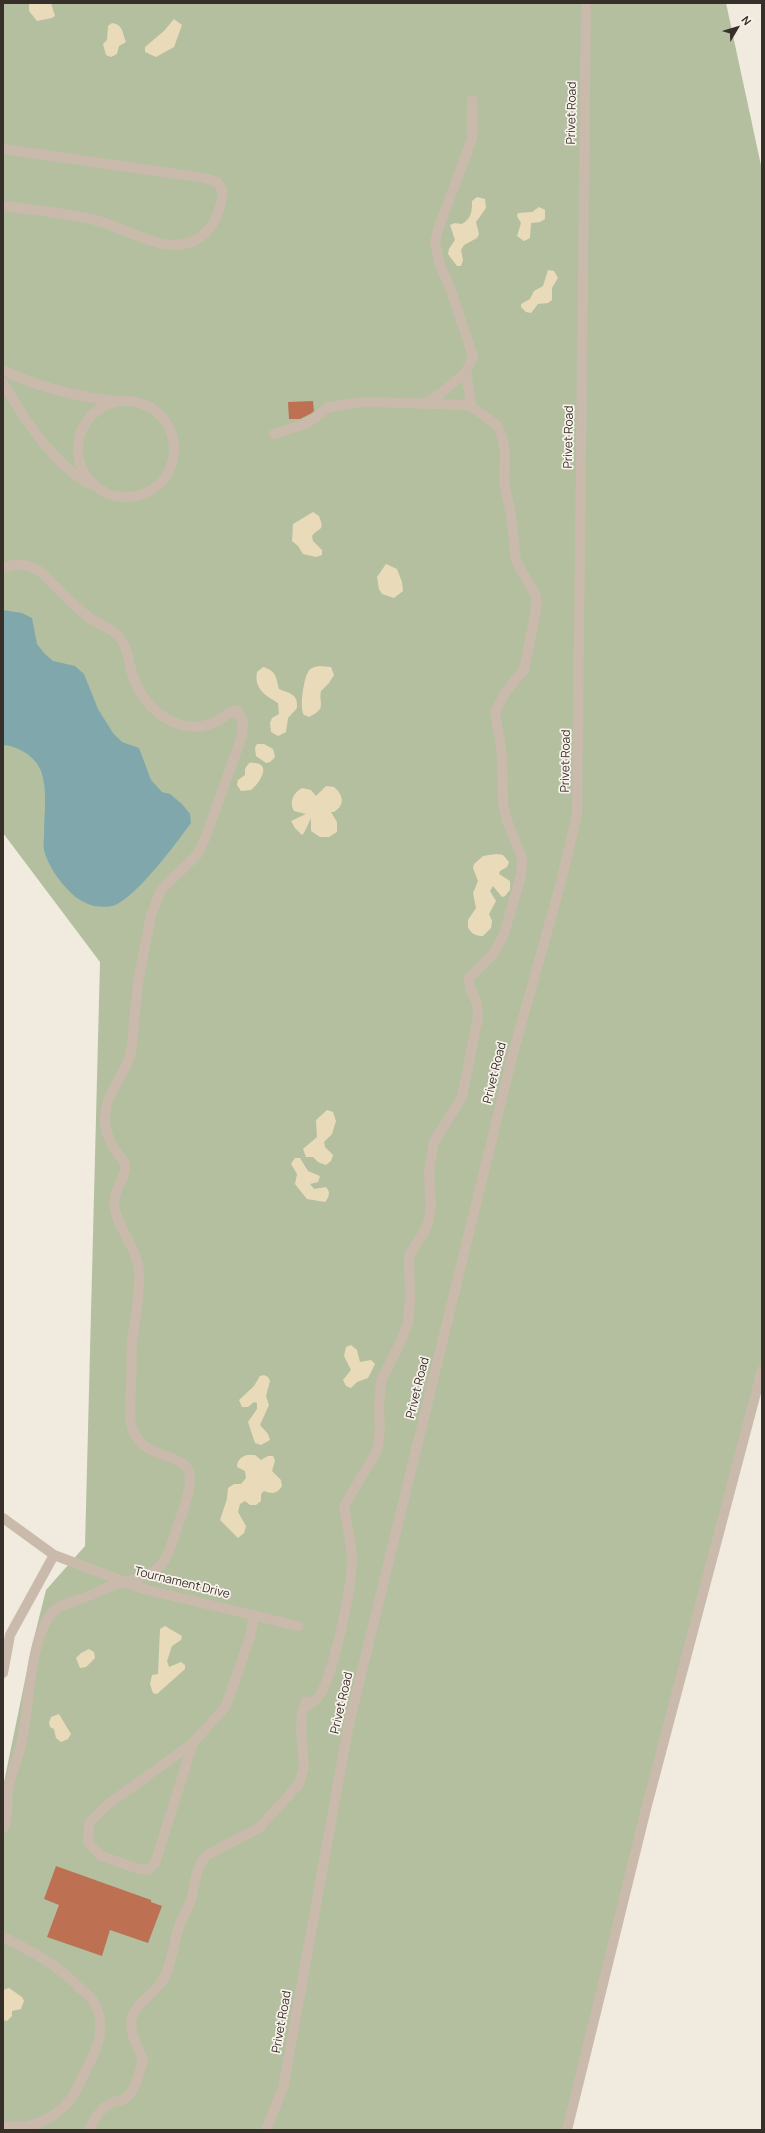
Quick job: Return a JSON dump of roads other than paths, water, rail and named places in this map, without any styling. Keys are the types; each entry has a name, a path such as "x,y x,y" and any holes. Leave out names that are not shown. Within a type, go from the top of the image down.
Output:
{"street":[{"name":"Privet Road","path":"266,2130 283,2088 348,1728 512,1057 561,882 577,814 586,3"},
{"path":"423,404 440,394 466,372 473,356 449,285 440,266 435,242 438,227 472,139 472,100"},
{"path":"3,149 205,178 217,182 223,192 218,215 211,228 200,238 177,245 162,244 90,218 3,206"},
{"path":"3,370 26,381 83,397 116,402 138,403 149,406 162,416 170,430 174,445 173,460 168,474 158,486 145,494 130,498 114,497 100,490 82,480 64,465 36,433 3,383"},
{"path":"466,372 472,408"},
{"path":"100,490 88,480 80,466 77,449 80,433 92,415 101,408 116,402"},
{"path":"89,2130 103,2109 114,2101 121,2101 128,2097 134,2084 143,2060 130,2027 133,2016 139,2006 156,1989 167,1970 178,1927 191,1900 197,1870 201,1861 208,1855 259,1828 299,1784 304,1766 301,1734 302,1713 306,1701 310,1704 320,1694 325,1683 339,1634 350,1583 352,1556 344,1506 377,1451 380,1430 379,1407 381,1381 408,1324 410,1299 409,1256 427,1227 431,1208 429,1172 434,1142 462,1097 478,1016 477,1003 470,988 469,978 494,953 504,934 521,875 522,858 507,821 503,804 502,754 495,712 506,691 524,670 536,611 536,596 516,561 511,514 504,482 504,441 498,426 468,406 367,402 327,408 314,419 302,425 274,434"},
{"path":"3,568 25,564 34,568 42,573 86,616 115,633 121,639 139,689 152,706 169,721 186,727 196,727 214,723 237,710 243,722 242,736 236,757 202,845 190,862 160,890 151,915 138,982 132,1052 129,1062 111,1092 105,1117 111,1144 125,1164 125,1171 114,1202 116,1214 132,1248 139,1270 131,1363 130,1419 133,1430 142,1445 150,1451 180,1461 189,1472 190,1478 176,1532 163,1565 153,1573 62,1605 52,1612 37,1649 22,1741 8,1792 7,1815 3,1829"},
{"path":"567,2130 646,1809 762,1370"},
{"name":"Tournament Drive","path":"3,1518 54,1555 144,1589 298,1626"},
{"path":"3,1673 10,1635 54,1555"},
{"path":"193,1743 154,1863 148,1870 139,1869 101,1856 88,1842 89,1823 107,1805 193,1743 226,1706 250,1637 254,1615"},
{"path":"3,1937 37,1954 70,1977 93,2000 99,2015 100,2027 99,2044 69,2102 57,2112 30,2126 15,2128 3,2126"}],"water":[{"path":"3,610 22,613 32,618 37,644 44,653 53,661 75,666 84,674 98,709 113,733 122,742 139,748 151,780 162,792 170,794 182,804 190,814 191,823 143,883 132,894 121,902 112,906 101,907 85,903 71,893 54,873 48,862 44,848 45,794 41,771 30,756 14,747 3,745"}]}
